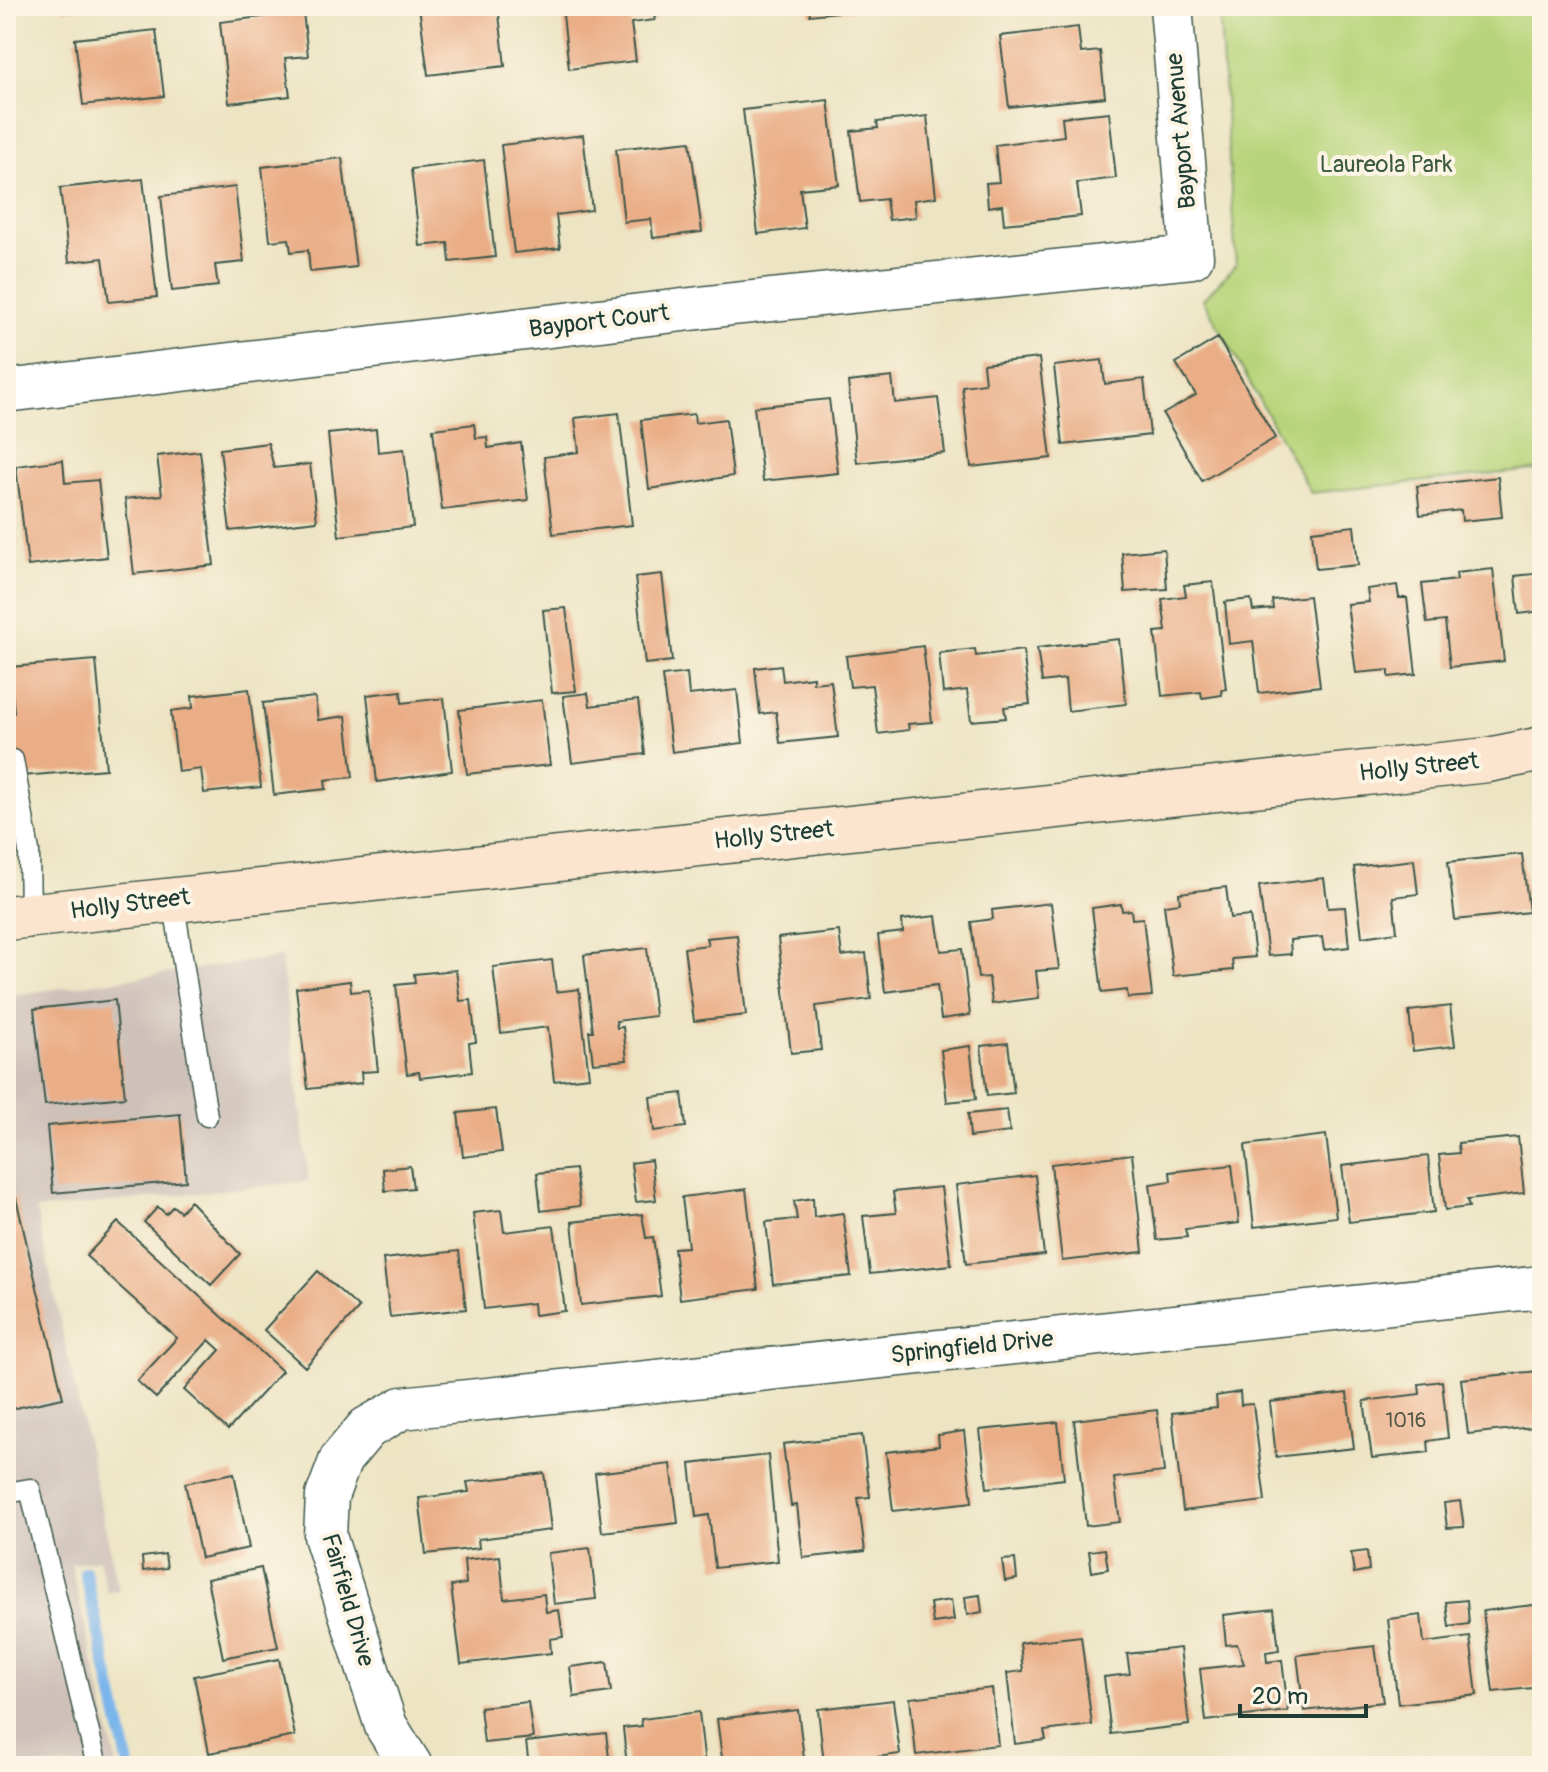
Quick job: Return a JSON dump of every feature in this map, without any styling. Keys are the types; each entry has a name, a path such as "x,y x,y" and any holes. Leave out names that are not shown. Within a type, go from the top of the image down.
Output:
{"main road":[{"name":"Holly Street","path":"18,916 1488,760 1542,749"}],"street":[{"name":"Bayport Avenue","path":"1171,6 1192,257"},
{"name":"Bayport Court","path":"6,391 733,304 1192,257"},
{"name":"Springfield Drive","path":"402,1408 1542,1287"},
{"name":"Fairfield Drive","path":"402,1408 367,1428 341,1459 327,1496 325,1536 386,1726 411,1766"}],"lane":[{"path":"13,760 29,851 18,916"},
{"path":"173,898 207,1116"},
{"path":"6,1493 30,1489 97,1766"}],"shaded area":[{"path":"281,957 309,1181 36,1210 119,1590 107,1593 99,1559 71,1565 117,1766 6,1766 6,996"}],"green space":[{"name":"Laureola Park","path":"1219,6 1542,6 1542,469 1311,493 1203,299 1236,265"}],"building":[{"path":"62,6 84,6 84,8 63,10"},
{"path":"419,6 498,6 505,66 428,75"},
{"path":"562,6 653,6 655,20 631,23 636,61 569,69"},
{"path":"809,6 855,6 855,10 810,15"},
{"path":"303,12 308,56 285,58 290,96 229,103 220,22"},
{"path":"1078,27 1081,53 1100,51 1105,97 1009,107 1000,36"},
{"path":"156,30 164,96 83,105 75,39"},
{"path":"828,100 839,185 800,189 805,228 758,234 743,110"},
{"path":"1109,112 1116,178 1077,183 1081,216 1004,224 1002,205 988,207 986,183 999,182 995,145 1064,136 1062,117"},
{"path":"927,116 936,197 914,200 916,217 889,220 886,199 860,202 851,131 878,128 877,122"},
{"path":"583,135 592,210 556,215 560,248 514,253 501,145"},
{"path":"690,141 702,232 653,238 651,219 624,222 616,149"},
{"path":"342,158 356,267 310,272 308,250 291,252 289,239 270,241 262,167"},
{"path":"484,160 495,257 450,262 448,243 420,246 411,169"},
{"path":"143,179 157,297 109,302 103,258 69,262 60,188"},
{"path":"235,187 244,262 215,265 218,286 172,291 161,196"},
{"path":"1218,338 1275,438 1202,481 1163,414 1196,395 1176,363"},
{"path":"1039,358 1051,458 971,467 962,386 985,383 983,364"},
{"path":"1102,360 1105,384 1144,379 1150,435 1063,445 1054,366"},
{"path":"892,377 895,403 938,398 945,453 857,463 848,382"},
{"path":"829,399 838,473 763,481 754,407"},
{"path":"619,413 632,525 553,534 544,457 579,452 575,418"},
{"path":"694,414 695,423 726,419 733,476 649,489 641,420"},
{"path":"474,424 476,438 487,437 488,448 521,443 528,500 442,510 433,429"},
{"path":"376,429 378,452 404,449 413,527 339,536 328,434"},
{"path":"268,443 274,468 310,464 317,521 230,531 220,449"},
{"path":"200,451 214,565 134,574 125,499 162,495 157,456"},
{"path":"63,460 65,483 98,480 107,557 28,566 16,466"},
{"path":"1498,477 1502,517 1462,521 1461,510 1420,515 1417,486"},
{"path":"1354,526 1358,565 1316,569 1312,531"},
{"path":"1164,549 1167,589 1125,592 1122,553"},
{"path":"1493,569 1504,661 1450,667 1445,621 1427,623 1422,584 1457,580 1456,573"},
{"path":"1542,573 1542,611 1519,614 1515,576"},
{"path":"662,574 672,661 645,664 635,577"},
{"path":"1213,582 1226,689 1221,690 1222,695 1202,698 1201,692 1162,696 1155,632 1166,631 1162,599 1186,596 1184,585"},
{"path":"1397,585 1399,598 1407,598 1416,674 1389,677 1389,670 1356,673 1347,604 1369,602 1367,589"},
{"path":"1309,596 1320,686 1259,693 1253,641 1229,644 1225,602 1251,599 1253,611 1273,609 1272,600"},
{"path":"566,608 576,691 552,693 543,610"},
{"path":"1119,639 1126,704 1068,711 1065,679 1042,682 1037,648"},
{"path":"923,646 932,722 908,724 909,730 878,734 872,685 850,687 846,656"},
{"path":"975,649 976,656 1023,650 1030,704 1004,707 1006,718 971,721 967,690 943,693 939,653"},
{"path":"96,660 106,769 22,776 6,761 6,714 14,713 10,667"},
{"path":"781,665 783,681 813,677 813,683 831,681 838,737 780,743 776,712 760,714 755,668"},
{"path":"687,673 689,695 737,690 743,743 672,752 662,676"},
{"path":"249,689 261,787 204,793 201,769 178,772 171,711 193,708 192,696"},
{"path":"401,691 402,703 444,698 452,771 377,782 367,695"},
{"path":"588,693 590,706 638,700 645,754 572,763 563,696"},
{"path":"315,697 318,720 346,716 353,777 325,780 326,789 274,795 263,703"},
{"path":"542,700 550,765 467,774 459,710"},
{"path":"1522,854 1529,912 1455,920 1448,862"},
{"path":"1414,860 1418,894 1393,897 1397,932 1362,937 1354,867"},
{"path":"1324,878 1328,908 1345,907 1349,947 1324,950 1322,937 1290,940 1291,954 1268,956 1259,886"},
{"path":"1226,887 1230,918 1250,916 1255,957 1232,959 1233,970 1173,976 1164,905 1180,903 1179,893"},
{"path":"1051,903 1059,969 1036,971 1039,998 992,1004 989,977 978,978 971,922 993,919 992,910"},
{"path":"1121,904 1122,911 1131,910 1132,919 1143,918 1152,996 1128,998 1127,990 1102,993 1092,908"},
{"path":"936,916 941,951 962,949 970,1015 941,1019 937,985 885,992 878,935 903,932 902,920"},
{"path":"839,931 842,956 866,953 871,999 816,1006 821,1050 791,1053 778,938"},
{"path":"737,935 746,1015 694,1021 684,948 708,945 706,938"},
{"path":"647,948 655,1016 616,1021 617,1028 623,1027 627,1060 593,1063 589,1031 593,1031 584,955"},
{"path":"552,960 556,992 579,989 589,1077 554,1081 548,1027 501,1033 493,967"},
{"path":"456,970 460,1001 471,1000 476,1042 469,1043 472,1072 420,1078 419,1072 407,1074 396,985 415,983 414,974"},
{"path":"350,981 351,992 369,990 378,1071 361,1072 362,1083 308,1089 296,988"},
{"path":"115,1000 125,1097 45,1105 34,1009"},
{"path":"1450,1006 1455,1046 1413,1051 1409,1011"},
{"path":"1008,1043 1014,1093 987,1096 981,1046"},
{"path":"970,1046 976,1099 947,1102 941,1050"},
{"path":"682,1093 686,1127 654,1131 650,1097"},
{"path":"496,1109 502,1152 463,1157 458,1113"},
{"path":"1007,1110 1010,1132 970,1137 968,1114"},
{"path":"180,1114 186,1181 53,1193 47,1126"},
{"path":"1326,1135 1336,1217 1254,1227 1245,1145"},
{"path":"1518,1137 1524,1193 1467,1200 1469,1207 1445,1210 1439,1155 1459,1153 1458,1143"},
{"path":"1542,1144 1542,1182 1540,1182 1535,1145"},
{"path":"1132,1154 1143,1252 1062,1261 1051,1164"},
{"path":"1428,1156 1434,1212 1349,1222 1342,1166"},
{"path":"651,1160 656,1200 636,1202 631,1163"},
{"path":"1232,1165 1239,1223 1185,1229 1187,1237 1157,1240 1150,1184 1171,1181 1170,1172"},
{"path":"410,1166 413,1188 385,1191 383,1169"},
{"path":"575,1169 580,1206 541,1211 537,1173"},
{"path":"1035,1175 1044,1255 966,1264 956,1185"},
{"path":"941,1187 951,1265 870,1274 863,1216 896,1213 893,1192"},
{"path":"746,1189 758,1289 680,1299 674,1248 688,1247 682,1197"},
{"path":"16,1198 63,1398 6,1410 6,1200"},
{"path":"813,1198 814,1217 843,1213 851,1276 773,1284 766,1222 797,1219 794,1201"},
{"path":"190,1201 240,1254 211,1285 144,1222 158,1207 166,1214 173,1206 180,1212"},
{"path":"501,1210 504,1232 554,1226 565,1311 534,1315 533,1303 484,1309 473,1213"},
{"path":"642,1214 646,1238 653,1237 661,1296 581,1305 572,1222"},
{"path":"118,1222 282,1371 228,1430 184,1390 220,1350 209,1340 156,1398 137,1381 177,1338 86,1256"},
{"path":"459,1251 466,1309 390,1317 383,1259"},
{"path":"318,1271 359,1308 305,1367 264,1330"},
{"path":"1538,1371 1542,1426 1468,1434 1461,1379"},
{"path":"1442,1381 1448,1438 1428,1441 1429,1452 1372,1458 1364,1401 1420,1394 1419,1384"},
{"path":"1240,1392 1241,1405 1253,1404 1265,1501 1183,1511 1172,1413 1217,1408 1216,1396"},
{"path":"1347,1393 1354,1448 1276,1457 1270,1402"},
{"path":"1157,1410 1164,1472 1114,1478 1120,1522 1086,1526 1074,1420"},
{"path":"1058,1422 1064,1479 987,1488 980,1430"},
{"path":"964,1431 972,1502 893,1511 886,1452 939,1446 938,1435"},
{"path":"862,1435 870,1497 858,1498 865,1551 803,1558 797,1505 791,1506 783,1444"},
{"path":"768,1455 778,1561 715,1568 709,1515 696,1517 690,1464"},
{"path":"671,1464 678,1523 602,1532 595,1473"},
{"path":"234,1473 249,1548 201,1558 185,1483"},
{"path":"544,1473 551,1530 478,1539 479,1548 426,1554 419,1498 469,1492 467,1482"},
{"path":"1460,1501 1464,1527 1447,1528 1444,1503"},
{"path":"590,1548 596,1599 554,1604 548,1553"},
{"path":"1105,1549 1108,1569 1092,1572 1089,1551"},
{"path":"1367,1551 1369,1570 1354,1573 1351,1553"},
{"path":"165,1554 167,1568 143,1571 142,1557"},
{"path":"500,1556 504,1599 544,1594 546,1612 559,1610 563,1637 550,1639 551,1653 461,1664 451,1586 466,1584 464,1560"},
{"path":"1015,1559 1017,1579 1005,1581 1002,1560"},
{"path":"261,1568 278,1647 223,1658 207,1579"},
{"path":"980,1595 982,1612 967,1615 965,1597"},
{"path":"951,1600 954,1620 933,1623 930,1603"},
{"path":"1467,1600 1469,1624 1449,1627 1446,1602"},
{"path":"1542,1604 1542,1687 1493,1692 1483,1611"},
{"path":"1274,1609 1279,1650 1266,1652 1267,1662 1282,1660 1288,1711 1206,1721 1200,1669 1244,1664 1237,1644 1226,1645 1223,1615"},
{"path":"1421,1615 1424,1643 1470,1637 1477,1695 1398,1704 1388,1619"},
{"path":"1081,1636 1092,1725 1044,1731 1046,1740 1015,1744 1007,1673 1023,1671 1020,1643"},
{"path":"1375,1646 1383,1702 1304,1711 1297,1655"},
{"path":"1180,1648 1189,1725 1111,1734 1104,1677 1130,1674 1127,1654"},
{"path":"279,1659 295,1736 209,1753 194,1676"},
{"path":"607,1662 611,1692 574,1697 570,1667"},
{"path":"992,1688 998,1745 916,1755 910,1698"},
{"path":"893,1700 900,1754 824,1764 818,1709"},
{"path":"528,1702 533,1738 484,1743 480,1707"},
{"path":"798,1710 805,1766 723,1766 717,1719"},
{"path":"699,1712 705,1766 627,1766 623,1728 642,1726 641,1719"},
{"path":"606,1733 610,1766 529,1766 526,1742"}],"waterway":[{"path":"85,1572 129,1766"}]}
